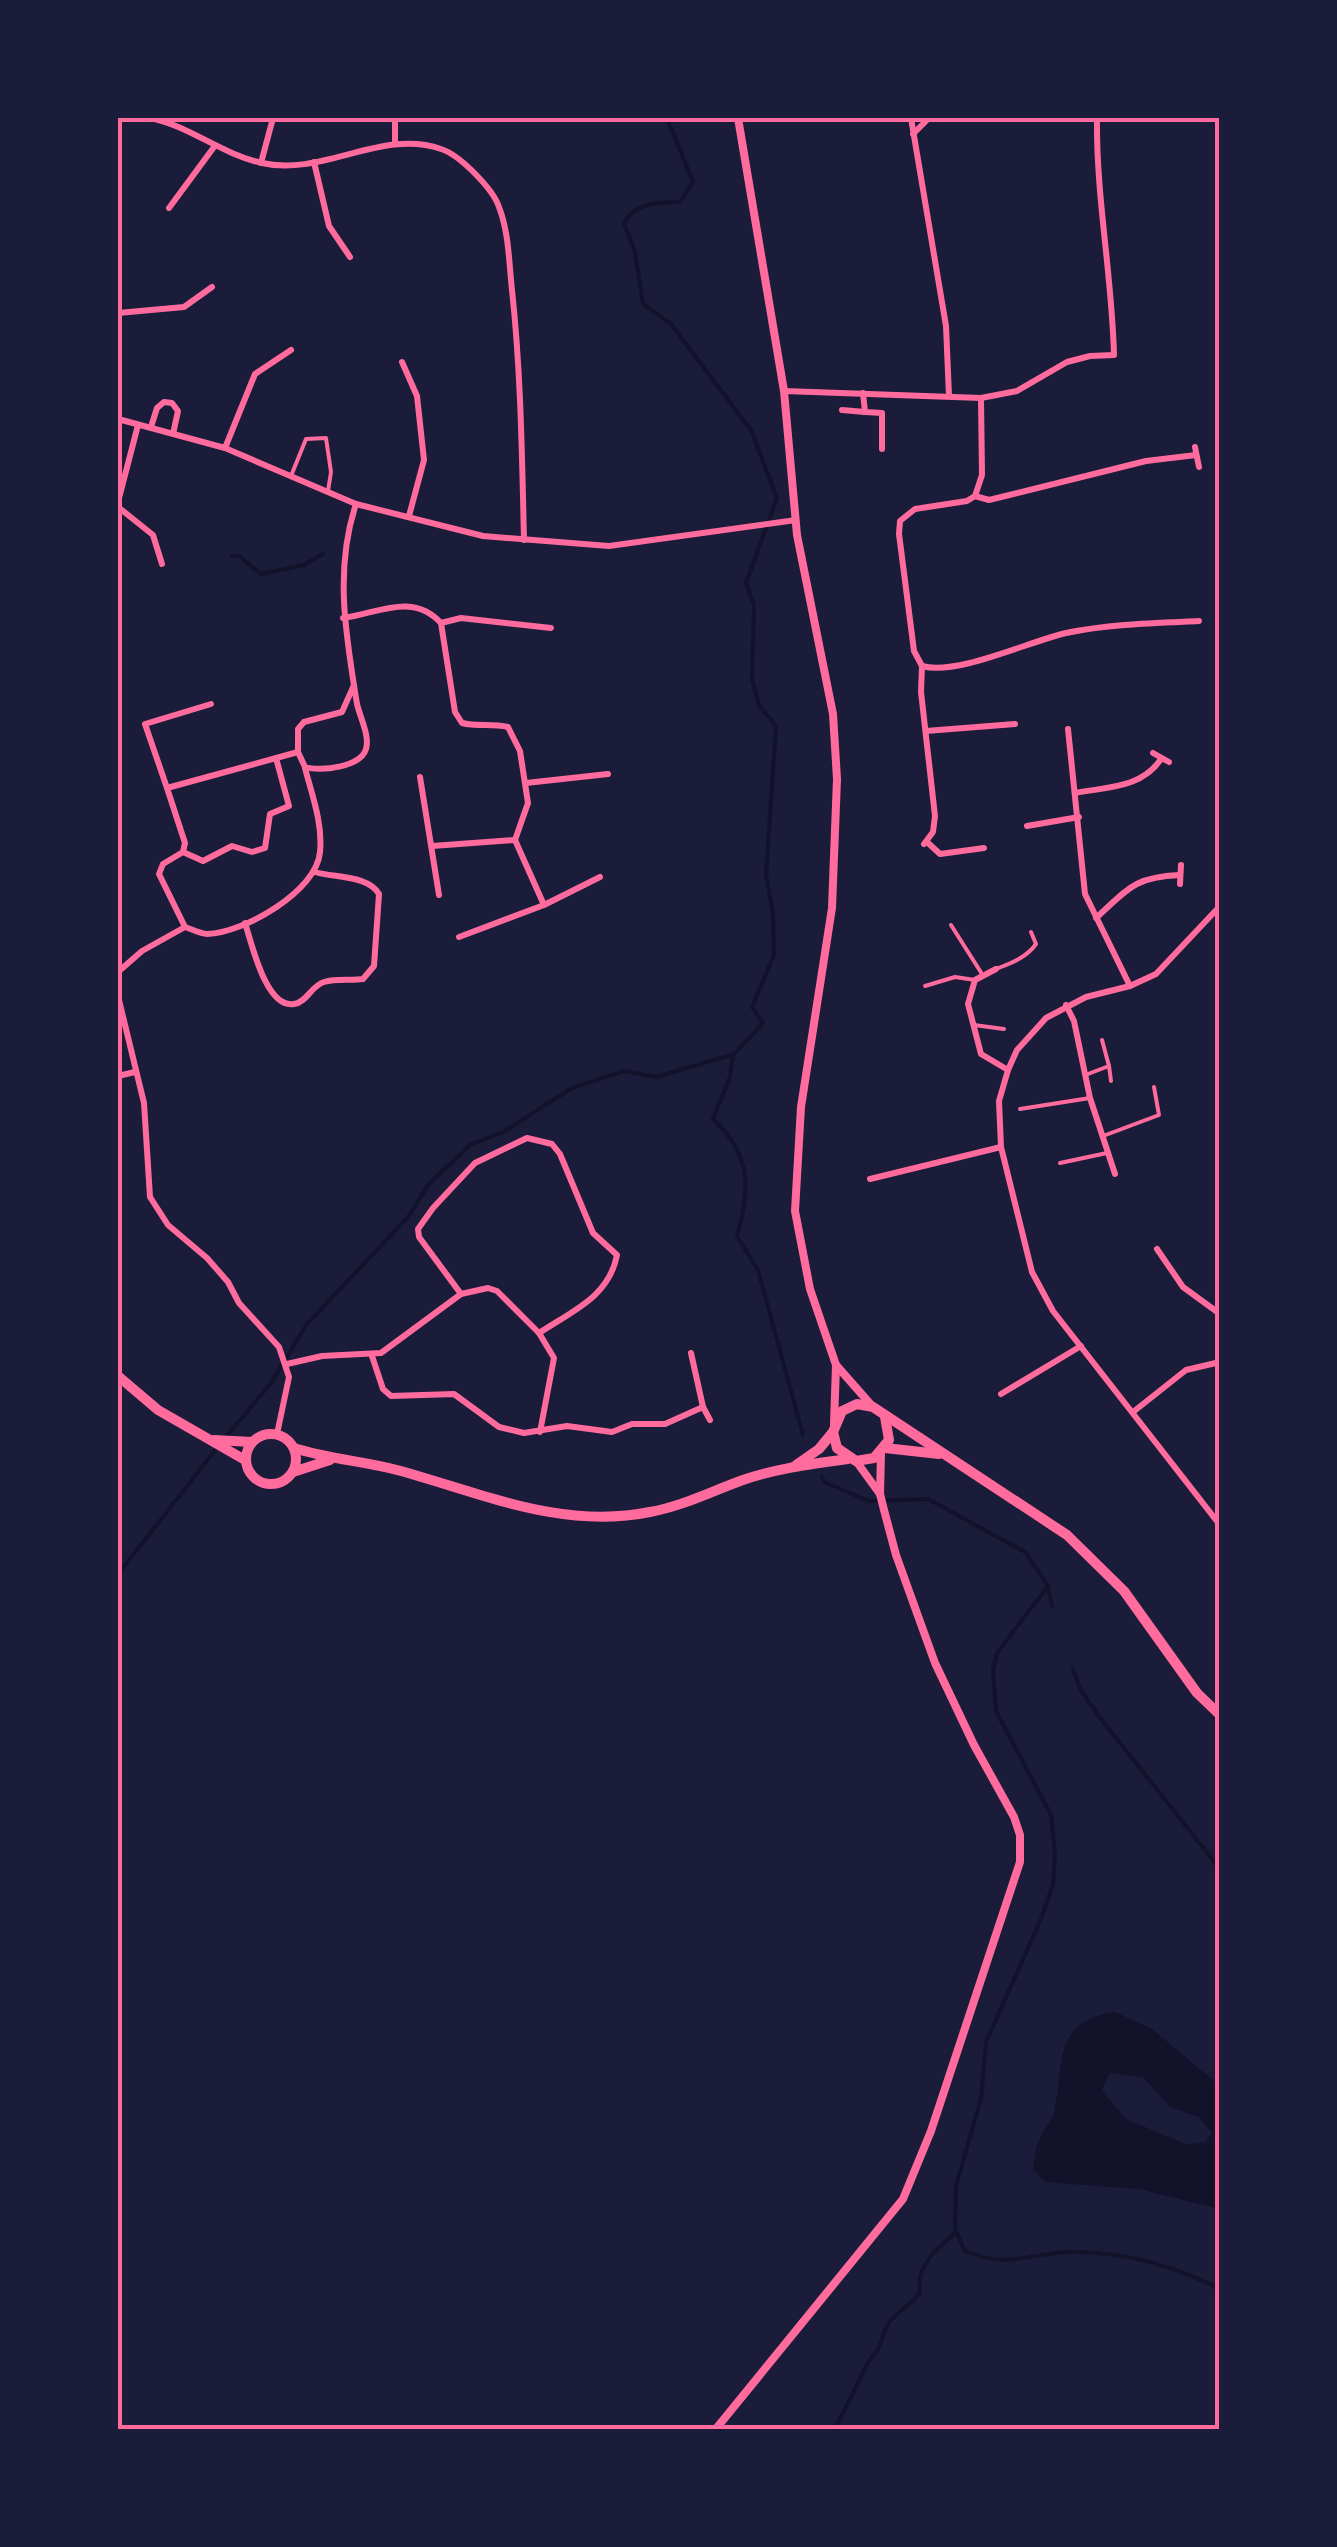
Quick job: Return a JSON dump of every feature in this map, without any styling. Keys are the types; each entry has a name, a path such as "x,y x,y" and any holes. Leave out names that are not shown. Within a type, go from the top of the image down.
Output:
{"main road":[{"path":"118,1376 158,1410 220,1442 245,1460 257,1481 284,1481 294,1472 332,1460"},
{"path":"791,1468 819,1449 849,1406 872,1406 940,1454 1045,1518 1088,1553 1124,1592 1197,1693 1219,1713"},
{"path":"220,1442 252,1442 268,1433 277,1434 294,1448 332,1460 393,1469 524,1508 579,1517 649,1512 747,1478 791,1468 874,1458 883,1450 890,1432 885,1417"},
{"path":"833,1428 837,1448 852,1459"},
{"path":"245,1460 252,1442"},
{"path":"294,1448 294,1472"},
{"path":"883,1450 940,1454"}],"street":[{"path":"150,118 178,123 214,147 261,163 285,166 314,162 396,144 442,149 478,176 498,203 505,227 515,321 524,540"},
{"path":"261,163 273,118"},
{"path":"394,118 396,144"},
{"path":"738,118 784,391 796,534 833,714 838,779 832,908 801,1107 795,1211 810,1290 836,1365 833,1428"},
{"path":"910,118 946,326 949,396"},
{"path":"913,134 929,118"},
{"path":"784,391 981,398 1016,391 1067,362 1114,355 1097,118"},
{"path":"169,208 214,147"},
{"path":"314,162 329,226 350,257"},
{"path":"118,314 184,307 212,288"},
{"path":"226,448 255,374 291,350"},
{"path":"402,362 417,396 424,460 409,516"},
{"path":"863,393 865,412"},
{"path":"981,398 982,475 974,496 966,501 916,509 900,521 899,534 914,652 922,666 921,692 935,816 933,832 925,843 940,854 984,848"},
{"path":"151,427 157,408 164,402 172,403 178,411 174,434"},
{"path":"842,410 882,413 882,450"},
{"path":"118,419 226,448 356,504 483,536 610,546 796,520"},
{"path":"138,425 118,504 153,535 162,564"},
{"path":"974,496 989,500 1196,451 1198,468"},
{"path":"304,767 317,772 360,759 366,753 368,742 359,714 343,618 347,531 356,504"},
{"path":"343,618 409,603 432,613 441,622 455,712 462,723 508,727 520,751 526,783 526,816 514,840 544,905"},
{"path":"441,622 462,618 551,628"},
{"path":"922,666 944,666 1012,652 1070,632 1198,621"},
{"path":"342,712 354,685"},
{"path":"184,852 146,724 211,704"},
{"path":"184,852 163,864 159,874 185,927 206,934 245,923 297,894 314,872 320,856 320,839 296,737 300,726 342,712 359,714"},
{"path":"926,731 1014,724"},
{"path":"1068,730 1082,878 1096,918 1130,986"},
{"path":"167,788 298,752"},
{"path":"1075,793 1138,782 1165,761 1152,753"},
{"path":"184,852 202,861 232,846 252,852 265,848 270,814 289,806 276,758"},
{"path":"526,783 608,774"},
{"path":"420,777 439,895"},
{"path":"1027,826 1079,817"},
{"path":"432,846 514,840"},
{"path":"1096,918 1137,881 1180,880 1181,866"},
{"path":"245,923 271,994 282,1003 291,1006 302,1001 323,982 363,979 374,966 379,894 365,880 314,872"},
{"path":"459,937 544,905 600,877"},
{"path":"1220,906 1156,974 1066,1005 1029,1034 1016,1050 998,1101 1001,1147 1032,1272 1053,1310 1220,1525"},
{"path":"118,972 142,951 185,927"},
{"path":"996,969 974,980 968,996 982,1054 1008,1070"},
{"path":"118,996 144,1102 150,1197 168,1225 207,1258 228,1282 239,1303 279,1347 287,1364 287,1391 277,1434"},
{"path":"1066,1005 1074,1021 1090,1098 1115,1174"},
{"path":"118,1076 135,1072"},
{"path":"461,1294 419,1237 418,1229 476,1164 527,1138 552,1144 560,1154 592,1233 617,1255 614,1271 595,1297 538,1332"},
{"path":"870,1179 1001,1147"},
{"path":"1157,1249 1183,1287 1220,1314"},
{"path":"287,1364 322,1356 372,1356 461,1294 475,1289 498,1291 538,1332 554,1358 540,1432"},
{"path":"1001,1394 1081,1346"},
{"path":"691,1352 703,1407 710,1420"},
{"path":"372,1356 383,1389 392,1396 454,1394 498,1427 524,1433 566,1426 612,1432 632,1424 665,1424 703,1407"},
{"path":"1133,1412 1186,1370 1220,1362"},
{"path":"836,1365 872,1406"},
{"path":"715,2430 903,2199 931,2130 1020,1862 1020,1835 1014,1817 935,1663 899,1563 880,1496 883,1450"},
{"path":"852,1459 880,1496"}],"lane":[{"path":"291,476 306,438 326,438 332,472 328,491"},
{"path":"952,925 982,974"},
{"path":"996,969 1032,950 1036,944 1031,932"},
{"path":"925,986 955,977 974,980"},
{"path":"974,1026 1004,1029"},
{"path":"1102,1040 1112,1080"},
{"path":"1088,1074 1109,1066"},
{"path":"1103,1136 1159,1116 1154,1086"},
{"path":"1020,1110 1090,1098"},
{"path":"1060,1163 1107,1153"}],"shaded area":[{"path":"1115,2012 1152,2029 1219,2085 1219,2209 1139,2189 1045,2182 1033,2170 1038,2143 1054,2113 1061,2062 1070,2035 1094,2017","holes":["1109,2073 1143,2077 1170,2107 1199,2117 1212,2133 1205,2142 1188,2145 1126,2119 1102,2091"]}],"waterway":[{"path":"667,118 693,182 680,202 641,207 624,223 635,252 643,304 671,324 751,430 777,498 746,583 754,605 752,679 759,705 776,726 766,875 773,913 774,955 752,1007 763,1023 733,1055 730,1077 713,1119 726,1132 741,1159 746,1188 737,1236 758,1270 803,1435"},
{"path":"232,556 239,556 261,574 304,565 323,554"},
{"path":"226,1437 271,1383 307,1324 408,1217 428,1185 470,1145 503,1132 572,1088 624,1071 656,1077 731,1055"},
{"path":"118,1574 217,1448"},
{"path":"822,1477 824,1482 869,1501 928,1499 1025,1552 1048,1586 997,1653 993,1670 996,1711 1051,1815 1055,1853 1053,1884 1041,1919 986,2042 981,2098 956,2186 955,2229 965,2251 1010,2260 1062,2252 1115,2255 1168,2267 1220,2289"},
{"path":"1048,1586 1052,1606"},
{"path":"1073,1669 1080,1689 1101,1719 1220,1869"},
{"path":"834,2430 888,2324 917,2297 924,2266 955,2233"}]}
